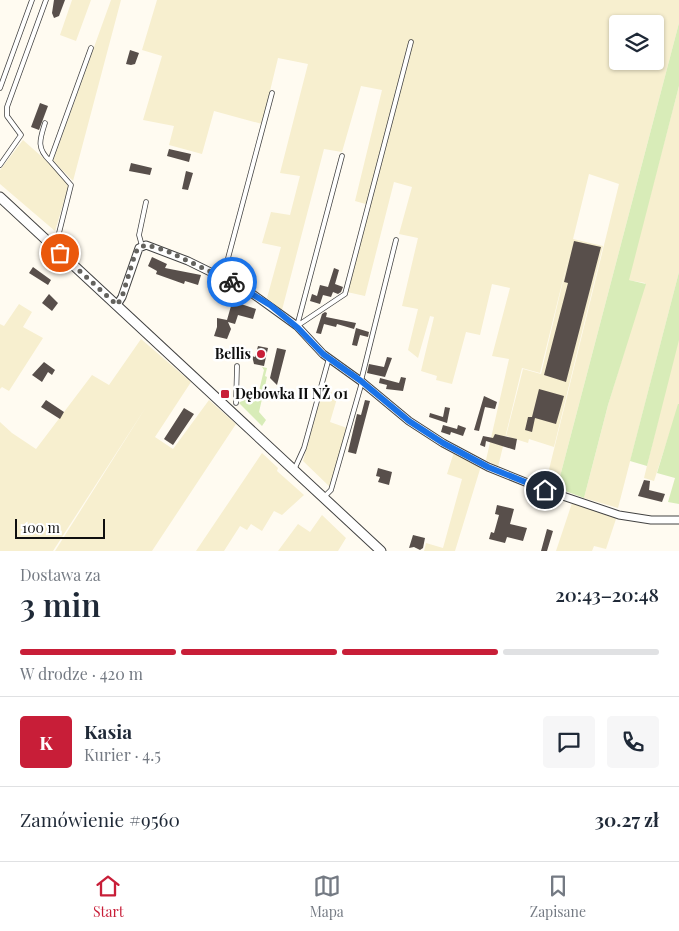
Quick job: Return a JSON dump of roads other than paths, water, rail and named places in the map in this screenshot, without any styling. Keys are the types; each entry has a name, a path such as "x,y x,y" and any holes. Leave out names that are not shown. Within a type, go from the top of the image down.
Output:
{"street":[{"path":"0,197 381,551"},
{"path":"117,305 122,297 135,254 142,246 153,246 165,250 247,290 297,326 328,358 362,381 409,421 443,443 488,467 545,490 619,515 651,520 679,520"}],"lane":[{"path":"0,88 32,0"},
{"path":"0,165 22,135 7,116 7,107 46,0"},
{"path":"297,326 345,294 410,42"},
{"path":"50,161 91,48"},
{"path":"223,277 272,93"},
{"path":"45,123 39,141 39,148 71,185 59,233 52,245"},
{"path":"297,326 342,156"},
{"path":"142,246 139,235 146,202"},
{"path":"323,497 331,490 362,381 396,240"},
{"path":"294,470 304,448 328,358"},
{"path":"236,403 237,366"}],"place":[{"name":"Bellis","path":"261,354"},
{"name":"Dębówka II NŻ 01","path":"225,394"}]}
